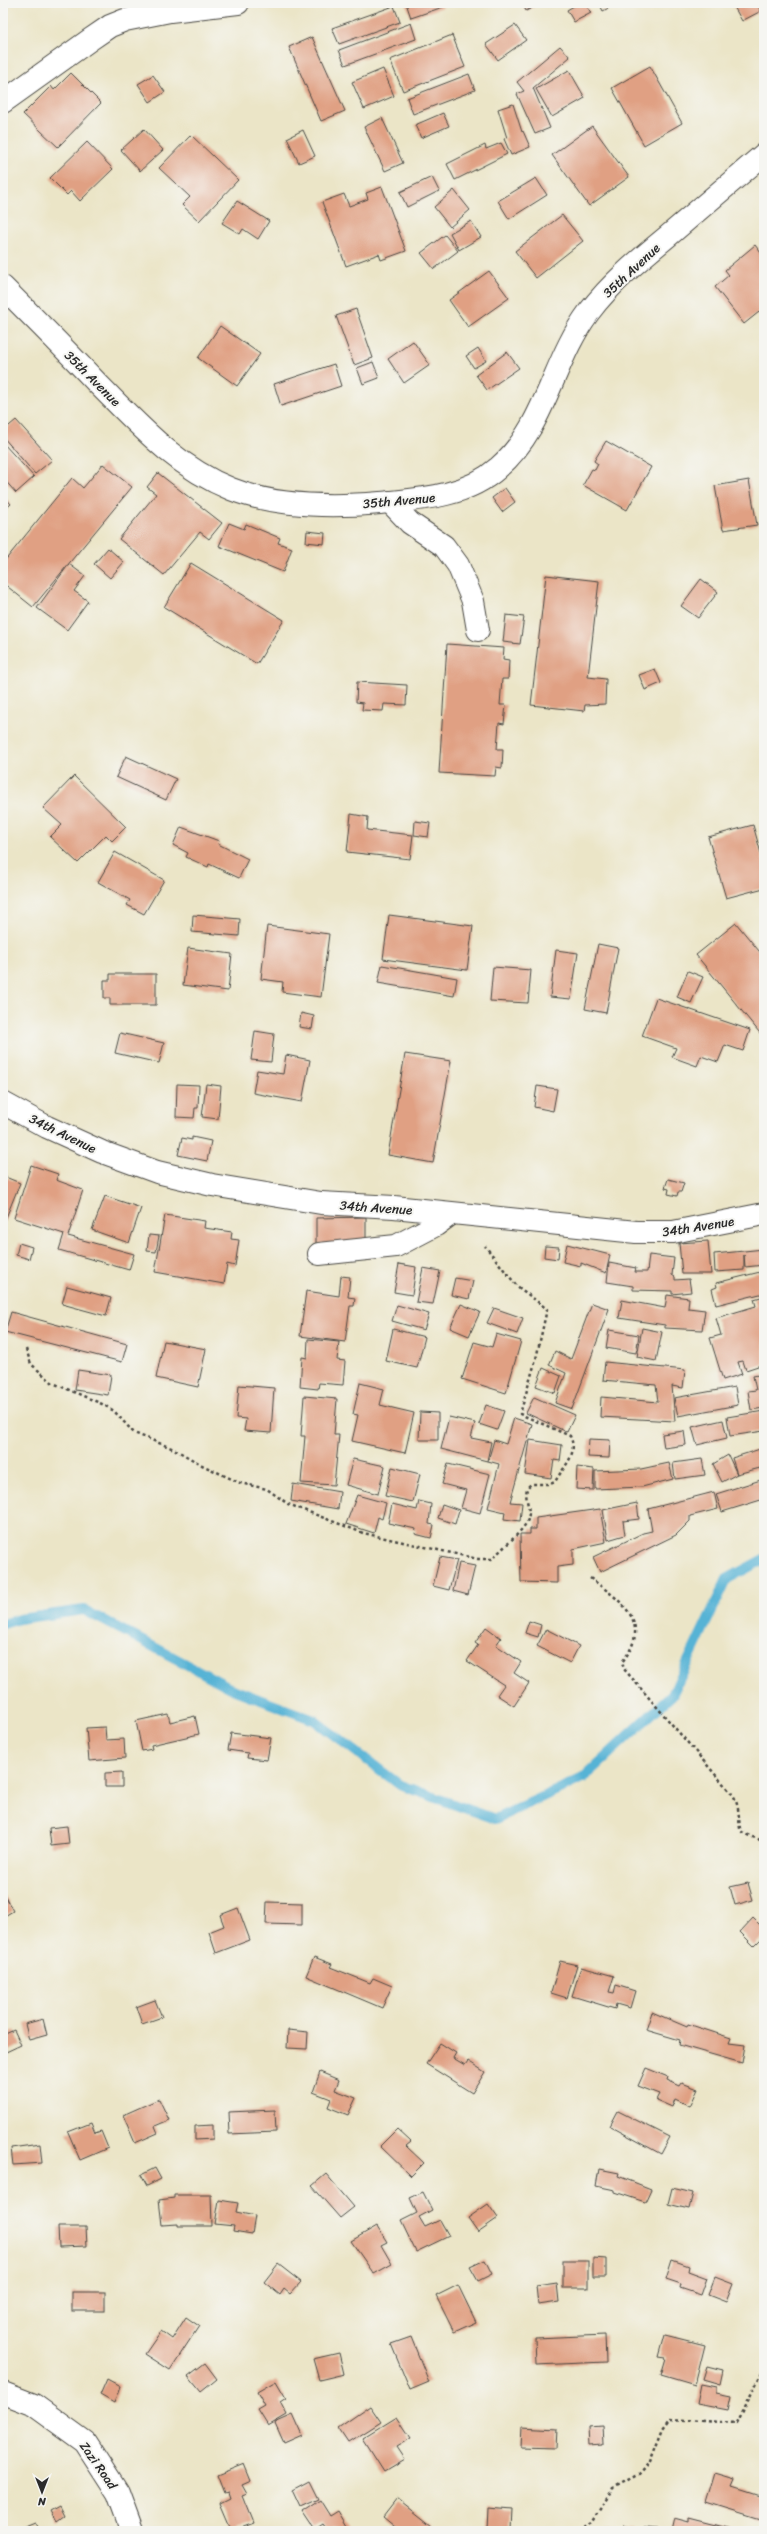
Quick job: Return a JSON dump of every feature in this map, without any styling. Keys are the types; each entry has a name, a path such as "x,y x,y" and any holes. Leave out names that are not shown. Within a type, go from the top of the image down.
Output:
{"street":[{"path":"3,102 104,30 125,20 170,11 238,3"},
{"name":"35th Avenue","path":"3,287 159,445 196,472 232,489 271,500 311,503 390,502 432,499 481,480 498,468 532,428 578,330 593,307 631,268 764,154"},
{"path":"390,502 410,523 444,546 458,565 473,601 478,630"},
{"name":"34th Avenue","path":"3,1103 47,1127 95,1149 157,1172 275,1197 636,1232 673,1232 764,1214"},
{"path":"319,1254 396,1246 436,1226 451,1214"},
{"name":"Zazi Road","path":"3,2393 34,2405 85,2442 118,2493 132,2531"}],"path":[{"path":"26,1349 31,1364 54,1383 114,1411 134,1433 174,1449 202,1465 240,1483 267,1489 288,1504 388,1540 478,1559 492,1559 524,1527 528,1520 530,1511 525,1490 527,1486 531,1484 550,1484 555,1482 574,1453 574,1445 570,1436 520,1414 536,1359 547,1309 517,1286 484,1243"},
{"path":"590,1578 626,1607 632,1618 635,1629 635,1640 631,1651 622,1662 624,1669 733,1795 738,1803 739,1827 742,1832 764,1842"},
{"path":"579,2531 591,2522 613,2488 639,2474 649,2463 663,2428 670,2419 737,2423 764,2368"}],"building":[{"path":"406,3 441,3 443,7 411,18"},
{"path":"522,3 541,3 526,11"},
{"path":"579,3 585,3 591,13 574,22 567,10"},
{"path":"599,3 618,3 603,11"},
{"path":"732,3 756,3 761,11 742,21"},
{"path":"394,6 400,22 339,44 332,28"},
{"path":"411,23 416,39 345,65 339,50"},
{"path":"515,25 526,40 498,60 486,44"},
{"path":"452,35 465,67 403,91 390,60"},
{"path":"312,37 345,111 321,121 289,47"},
{"path":"560,46 570,57 533,88 550,128 535,134 517,94 524,91 517,82"},
{"path":"650,66 682,123 644,145 612,88"},
{"path":"383,69 394,96 364,109 352,82"},
{"path":"569,70 585,98 552,117 536,89"},
{"path":"71,73 101,103 58,147 23,114 51,86 54,90"},
{"path":"469,74 475,90 413,114 407,98"},
{"path":"153,75 165,92 150,102 138,84"},
{"path":"513,104 522,132 523,131 530,147 511,155 504,139 507,138 498,109"},
{"path":"443,113 449,126 421,138 415,125"},
{"path":"382,118 403,163 385,171 364,127"},
{"path":"592,126 629,177 589,206 552,155"},
{"path":"144,129 163,150 140,171 121,150"},
{"path":"303,130 315,156 299,163 287,138"},
{"path":"191,135 238,180 199,221 182,205 190,197 159,168"},
{"path":"87,142 113,169 80,201 71,191 67,195 50,178"},
{"path":"501,143 507,154 455,180 447,164 485,145 486,149"},
{"path":"432,177 439,191 407,207 400,192"},
{"path":"536,178 547,195 509,219 498,201"},
{"path":"382,187 406,251 381,260 379,254 346,266 322,202 344,194 349,206 368,199 366,193"},
{"path":"454,190 470,210 450,227 434,207"},
{"path":"237,201 269,221 258,239 243,229 240,234 222,223"},
{"path":"562,215 583,241 536,278 515,251"},
{"path":"471,221 481,237 459,250 450,233"},
{"path":"445,235 458,251 434,269 421,253"},
{"path":"755,245 764,257 764,308 744,324 715,287 729,275 725,270"},
{"path":"489,271 509,298 468,327 449,300"},
{"path":"356,309 373,358 354,365 336,316"},
{"path":"220,326 260,354 237,386 198,358"},
{"path":"413,341 430,365 404,383 388,359"},
{"path":"478,348 486,361 474,368 466,356"},
{"path":"507,352 519,368 487,390 476,375"},
{"path":"373,362 379,378 363,384 357,368"},
{"path":"334,364 341,386 281,406 274,384"},
{"path":"16,420 52,460 35,474 3,437 3,431"},
{"path":"606,441 651,467 627,510 583,485 592,469 595,470 598,464 594,461"},
{"path":"3,443 34,477 16,493 3,478"},
{"path":"103,464 132,487 33,607 3,583 3,563 72,478 83,488"},
{"path":"158,473 222,523 209,539 200,532 164,575 119,539 156,494 147,487"},
{"path":"749,480 757,525 723,530 715,486"},
{"path":"505,488 515,502 502,512 492,498"},
{"path":"3,495 11,504 3,511"},
{"path":"229,523 244,529 246,524 280,538 278,543 292,548 283,572 219,546"},
{"path":"307,531 325,533 324,544 306,542"},
{"path":"108,548 124,562 110,578 94,564"},
{"path":"191,563 284,620 257,664 164,607"},
{"path":"69,564 85,576 74,591 88,601 67,630 37,608"},
{"path":"546,575 599,581 588,677 606,679 605,704 585,705 584,711 531,705"},
{"path":"701,579 718,592 698,618 681,606"},
{"path":"506,615 524,617 520,644 503,642"},
{"path":"447,644 504,648 503,659 509,660 508,679 502,679 500,705 506,705 504,724 499,723 497,749 503,749 502,768 496,767 495,776 439,773"},
{"path":"655,669 661,683 645,690 639,675"},
{"path":"357,682 407,685 406,705 384,704 383,711 362,710 363,703 356,702"},
{"path":"126,756 176,779 166,800 116,777"},
{"path":"74,776 126,827 112,841 106,835 78,863 50,837 62,825 43,808"},
{"path":"351,814 368,817 367,830 413,835 410,859 347,852"},
{"path":"415,821 430,823 428,837 414,835"},
{"path":"753,825 764,864 764,888 726,898 708,837"},
{"path":"181,827 219,841 218,844 248,859 239,878 209,864 208,867 186,857 188,853 173,845"},
{"path":"115,852 164,880 144,914 127,905 130,900 98,882"},
{"path":"193,915 240,919 239,936 192,932"},
{"path":"389,915 473,926 467,970 383,959"},
{"path":"736,923 764,957 764,1038 696,955"},
{"path":"267,926 329,934 321,997 282,992 283,982 261,979"},
{"path":"598,944 618,948 606,1013 585,1009"},
{"path":"188,948 232,954 228,991 183,985"},
{"path":"556,950 578,953 571,999 550,997"},
{"path":"382,965 457,978 454,996 378,983"},
{"path":"493,967 531,970 528,1003 490,1001"},
{"path":"688,971 703,977 691,1003 677,997"},
{"path":"110,974 156,974 156,1005 110,1005 110,998 104,998 104,980 110,980"},
{"path":"656,998 750,1030 743,1051 725,1045 718,1062 701,1056 697,1066 672,1057 676,1048 642,1036"},
{"path":"301,1013 314,1016 312,1029 299,1027"},
{"path":"255,1031 274,1034 271,1062 251,1060"},
{"path":"120,1033 164,1043 159,1063 115,1053"},
{"path":"405,1054 451,1061 433,1163 388,1155"},
{"path":"286,1055 310,1060 302,1102 253,1093 257,1070 283,1074"},
{"path":"177,1084 199,1085 198,1108 195,1108 194,1118 176,1117"},
{"path":"206,1084 221,1086 218,1119 202,1117"},
{"path":"537,1086 557,1089 553,1111 534,1107"},
{"path":"192,1137 211,1141 207,1161 178,1155 182,1138 192,1140"},
{"path":"31,1165 58,1174 56,1180 83,1190 68,1236 134,1254 129,1270 59,1250 64,1234 14,1218"},
{"path":"3,1176 20,1183 3,1225"},
{"path":"668,1179 684,1183 681,1192 678,1192 677,1196 668,1194 669,1189 665,1188"},
{"path":"105,1196 141,1208 129,1243 92,1230"},
{"path":"165,1215 205,1221 204,1228 232,1232 231,1239 239,1240 235,1266 227,1264 224,1284 155,1272"},
{"path":"366,1217 366,1243 316,1244 316,1218"},
{"path":"149,1235 159,1236 156,1252 147,1251"},
{"path":"708,1241 711,1274 682,1274 679,1243"},
{"path":"19,1243 32,1247 29,1259 16,1255"},
{"path":"567,1244 610,1255 606,1273 581,1263 581,1266 563,1262"},
{"path":"545,1246 559,1247 558,1259 544,1257"},
{"path":"764,1249 764,1265 745,1267 744,1255 744,1270 715,1272 714,1254"},
{"path":"649,1255 674,1258 672,1275 675,1277 675,1280 689,1279 691,1292 672,1294 672,1291 633,1290 633,1286 607,1282 609,1263 636,1268 635,1272 647,1272"},
{"path":"399,1264 416,1267 412,1295 394,1292"},
{"path":"423,1268 440,1271 433,1304 416,1302"},
{"path":"764,1271 764,1293 716,1305 712,1289 717,1287 716,1283"},
{"path":"341,1276 350,1277 348,1297 355,1298 354,1306 350,1306 345,1342 300,1336 306,1291 339,1296"},
{"path":"455,1278 473,1281 469,1299 451,1295"},
{"path":"67,1286 111,1298 106,1316 62,1304"},
{"path":"667,1295 689,1298 688,1308 705,1310 702,1330 665,1328 665,1325 619,1318 622,1300 665,1308"},
{"path":"764,1296 764,1364 746,1370 743,1361 738,1362 742,1374 723,1380 710,1338 721,1335 716,1318 756,1306 754,1299"},
{"path":"592,1303 609,1309 572,1409 555,1403 566,1373 549,1365 555,1351 571,1359"},
{"path":"461,1304 480,1312 469,1336 450,1328"},
{"path":"397,1305 429,1314 424,1330 392,1321"},
{"path":"494,1308 523,1318 517,1334 487,1323"},
{"path":"11,1312 127,1344 122,1362 5,1332"},
{"path":"642,1328 662,1332 656,1361 637,1357"},
{"path":"393,1329 425,1337 417,1368 386,1361"},
{"path":"609,1330 639,1335 636,1353 606,1348"},
{"path":"496,1334 521,1341 506,1393 462,1379 474,1342 492,1347"},
{"path":"308,1339 339,1342 337,1360 345,1361 343,1385 319,1383 318,1389 300,1387 302,1357 307,1358"},
{"path":"164,1341 206,1349 198,1387 156,1378"},
{"path":"605,1362 685,1370 683,1388 672,1386 675,1421 600,1417 601,1397 658,1402 656,1385 603,1380"},
{"path":"543,1368 561,1376 555,1393 536,1386"},
{"path":"78,1370 111,1375 108,1395 75,1390"},
{"path":"764,1374 764,1408 751,1410 748,1391 756,1390 753,1376"},
{"path":"360,1383 384,1389 380,1405 414,1413 405,1453 352,1441 358,1415 353,1414"},
{"path":"239,1385 274,1388 271,1433 244,1431 246,1419 236,1418"},
{"path":"735,1387 738,1405 678,1416 674,1398"},
{"path":"304,1396 337,1399 334,1435 339,1435 334,1485 301,1483 305,1436 301,1436"},
{"path":"534,1397 575,1415 567,1432 526,1413"},
{"path":"486,1405 504,1411 497,1430 479,1424"},
{"path":"764,1411 764,1431 730,1436 727,1417"},
{"path":"420,1412 438,1413 438,1440 419,1440"},
{"path":"449,1417 475,1423 471,1438 491,1442 487,1461 441,1449"},
{"path":"514,1418 532,1424 510,1502 522,1503 520,1521 504,1519 505,1512 488,1508 499,1464 488,1461 494,1440 506,1444"},
{"path":"723,1420 727,1438 697,1445 692,1427"},
{"path":"684,1431 686,1445 664,1448 662,1434"},
{"path":"589,1439 610,1440 609,1458 588,1457"},
{"path":"530,1440 562,1445 560,1461 554,1460 551,1478 525,1474"},
{"path":"761,1446 764,1446 764,1467 737,1474 732,1458 760,1449"},
{"path":"728,1455 737,1474 722,1482 713,1464"},
{"path":"353,1459 385,1466 378,1494 346,1485"},
{"path":"702,1459 705,1475 675,1479 673,1463"},
{"path":"669,1463 673,1479 642,1487 595,1489 595,1471 641,1469"},
{"path":"448,1464 490,1474 480,1513 461,1508 466,1490 442,1484"},
{"path":"392,1467 420,1474 413,1502 385,1496"},
{"path":"577,1467 594,1469 593,1490 576,1489"},
{"path":"764,1479 764,1499 722,1512 716,1494"},
{"path":"293,1484 340,1492 338,1509 291,1501"},
{"path":"714,1492 718,1509 690,1516 690,1521 676,1535 600,1572 593,1557 643,1533 652,1531 648,1509"},
{"path":"357,1495 386,1503 382,1519 378,1517 374,1533 346,1524"},
{"path":"419,1501 431,1504 429,1524 434,1525 431,1538 415,1534 416,1529 388,1523 392,1504 417,1510"},
{"path":"637,1503 639,1519 623,1521 625,1535 608,1540 603,1510"},
{"path":"442,1504 459,1510 455,1524 438,1518"},
{"path":"600,1509 606,1542 573,1549 573,1565 557,1567 557,1583 521,1582 520,1534 530,1534 530,1529 536,1529 536,1518"},
{"path":"440,1557 457,1560 449,1590 433,1586"},
{"path":"459,1563 475,1566 468,1595 453,1591"},
{"path":"529,1621 541,1625 538,1637 525,1633"},
{"path":"486,1627 501,1638 496,1645 521,1662 514,1673 529,1683 514,1706 497,1695 504,1685 467,1661 478,1645 475,1643"},
{"path":"546,1629 579,1646 570,1663 537,1646"},
{"path":"168,1714 170,1722 195,1716 199,1734 151,1745 152,1749 142,1751 136,1721"},
{"path":"105,1727 106,1740 124,1739 125,1758 89,1761 86,1728"},
{"path":"231,1733 271,1738 267,1760 247,1758 248,1753 228,1750"},
{"path":"122,1772 122,1787 105,1787 105,1773"},
{"path":"67,1826 69,1844 51,1846 49,1828"},
{"path":"748,1883 753,1900 735,1905 730,1887"},
{"path":"5,1896 13,1911 3,1917 3,1897"},
{"path":"267,1902 302,1903 302,1925 266,1924"},
{"path":"238,1908 250,1940 216,1953 209,1932 224,1926 220,1915"},
{"path":"753,1918 764,1929 764,1936 754,1946 740,1932"},
{"path":"314,1957 332,1964 330,1967 370,1983 373,1978 392,1986 382,2008 306,1976"},
{"path":"560,1961 577,1965 567,1998 551,1993"},
{"path":"581,1967 614,1976 609,1992 614,1993 616,1985 635,1991 630,2008 616,2004 615,2009 572,1996"},
{"path":"155,2000 162,2017 142,2024 136,2007"},
{"path":"652,2012 687,2027 688,2024 731,2038 729,2043 745,2045 742,2063 679,2045 680,2040 646,2030"},
{"path":"43,2019 47,2035 29,2040 25,2024"},
{"path":"14,2030 21,2045 6,2052 3,2035"},
{"path":"288,2030 308,2032 307,2049 287,2048"},
{"path":"440,2043 456,2053 453,2058 465,2065 468,2061 485,2072 472,2093 426,2064"},
{"path":"646,2068 668,2077 667,2080 680,2086 682,2083 698,2089 690,2106 675,2099 672,2107 656,2100 659,2094 638,2086"},
{"path":"320,2072 339,2080 335,2090 356,2098 348,2115 328,2107 331,2099 313,2092"},
{"path":"159,2099 169,2120 155,2126 158,2133 135,2143 123,2115"},
{"path":"275,2110 276,2132 229,2134 228,2112"},
{"path":"618,2111 670,2137 661,2154 610,2126"},
{"path":"91,2123 95,2133 101,2131 108,2148 80,2160 68,2132"},
{"path":"213,2125 213,2139 195,2140 195,2126"},
{"path":"397,2129 411,2142 406,2146 424,2163 411,2176 380,2146"},
{"path":"40,2144 42,2163 13,2165 11,2148"},
{"path":"155,2168 161,2179 147,2186 141,2175"},
{"path":"599,2169 619,2173 618,2176 651,2189 645,2202 615,2192 615,2190 596,2186"},
{"path":"326,2174 354,2207 340,2218 312,2186"},
{"path":"672,2188 693,2193 689,2209 668,2204"},
{"path":"423,2192 432,2210 419,2217 425,2227 440,2220 449,2236 416,2252 401,2221 417,2213 410,2198"},
{"path":"174,2195 211,2195 212,2226 178,2226 178,2224 162,2225 159,2200 174,2198"},
{"path":"219,2200 238,2203 236,2212 255,2216 252,2234 233,2231 234,2226 215,2224"},
{"path":"488,2204 498,2218 478,2232 468,2218"},
{"path":"377,2226 387,2242 381,2245 392,2264 374,2274 351,2241"},
{"path":"58,2227 86,2227 87,2246 59,2247"},
{"path":"593,2258 606,2259 606,2277 593,2277"},
{"path":"485,2260 492,2274 478,2281 470,2267"},
{"path":"672,2260 689,2266 688,2271 707,2278 701,2295 680,2288 681,2284 666,2279"},
{"path":"563,2261 588,2261 588,2288 563,2288"},
{"path":"278,2264 301,2282 290,2294 284,2289 280,2295 264,2282"},
{"path":"715,2277 733,2284 726,2302 708,2295"},
{"path":"557,2283 559,2302 538,2305 536,2286"},
{"path":"458,2285 476,2322 454,2332 436,2296"},
{"path":"72,2292 105,2292 105,2311 72,2311"},
{"path":"186,2317 199,2326 170,2370 145,2354 161,2331 172,2339"},
{"path":"605,2335 606,2362 536,2365 535,2338"},
{"path":"665,2335 705,2345 695,2385 661,2375 666,2358 659,2357"},
{"path":"411,2337 429,2382 410,2390 391,2344"},
{"path":"339,2353 344,2374 319,2380 313,2359"},
{"path":"205,2363 217,2379 201,2392 188,2376"},
{"path":"707,2367 723,2371 720,2385 703,2380"},
{"path":"107,2379 120,2386 114,2403 100,2395"},
{"path":"276,2381 286,2398 280,2402 287,2415 268,2426 258,2410 265,2406 257,2392"},
{"path":"701,2384 716,2387 716,2393 731,2396 728,2410 697,2404"},
{"path":"370,2406 381,2422 348,2443 338,2428"},
{"path":"293,2415 302,2435 284,2443 275,2423"},
{"path":"397,2417 411,2438 396,2447 404,2459 384,2471 363,2438"},
{"path":"602,2426 603,2444 589,2445 588,2427"},
{"path":"522,2427 557,2429 556,2448 521,2447"},
{"path":"244,2464 251,2481 242,2485 247,2494 242,2496 253,2523 232,2531 220,2503 230,2498 228,2492 224,2493 217,2475"},
{"path":"715,2473 735,2479 732,2486 764,2496 764,2521 706,2503"},
{"path":"309,2481 318,2499 300,2507 292,2490"},
{"path":"397,2499 431,2526 427,2531 400,2531 383,2517"},
{"path":"320,2500 330,2516 338,2511 350,2531 328,2531 323,2524 314,2530 302,2512"},
{"path":"60,2505 65,2515 57,2521 51,2510"},
{"path":"488,2507 512,2509 511,2530 487,2529"},
{"path":"689,2517 732,2528 731,2531 671,2531 674,2518 689,2522"},
{"path":"35,2523 39,2531 15,2531"},
{"path":"622,2526 658,2529 658,2531 604,2531 604,2528 622,2529"}],"waterway":[{"path":"3,1624 19,1619 84,1610 235,1690 314,1720 400,1785 495,1819 583,1778 672,1695 727,1579 764,1559"}]}
